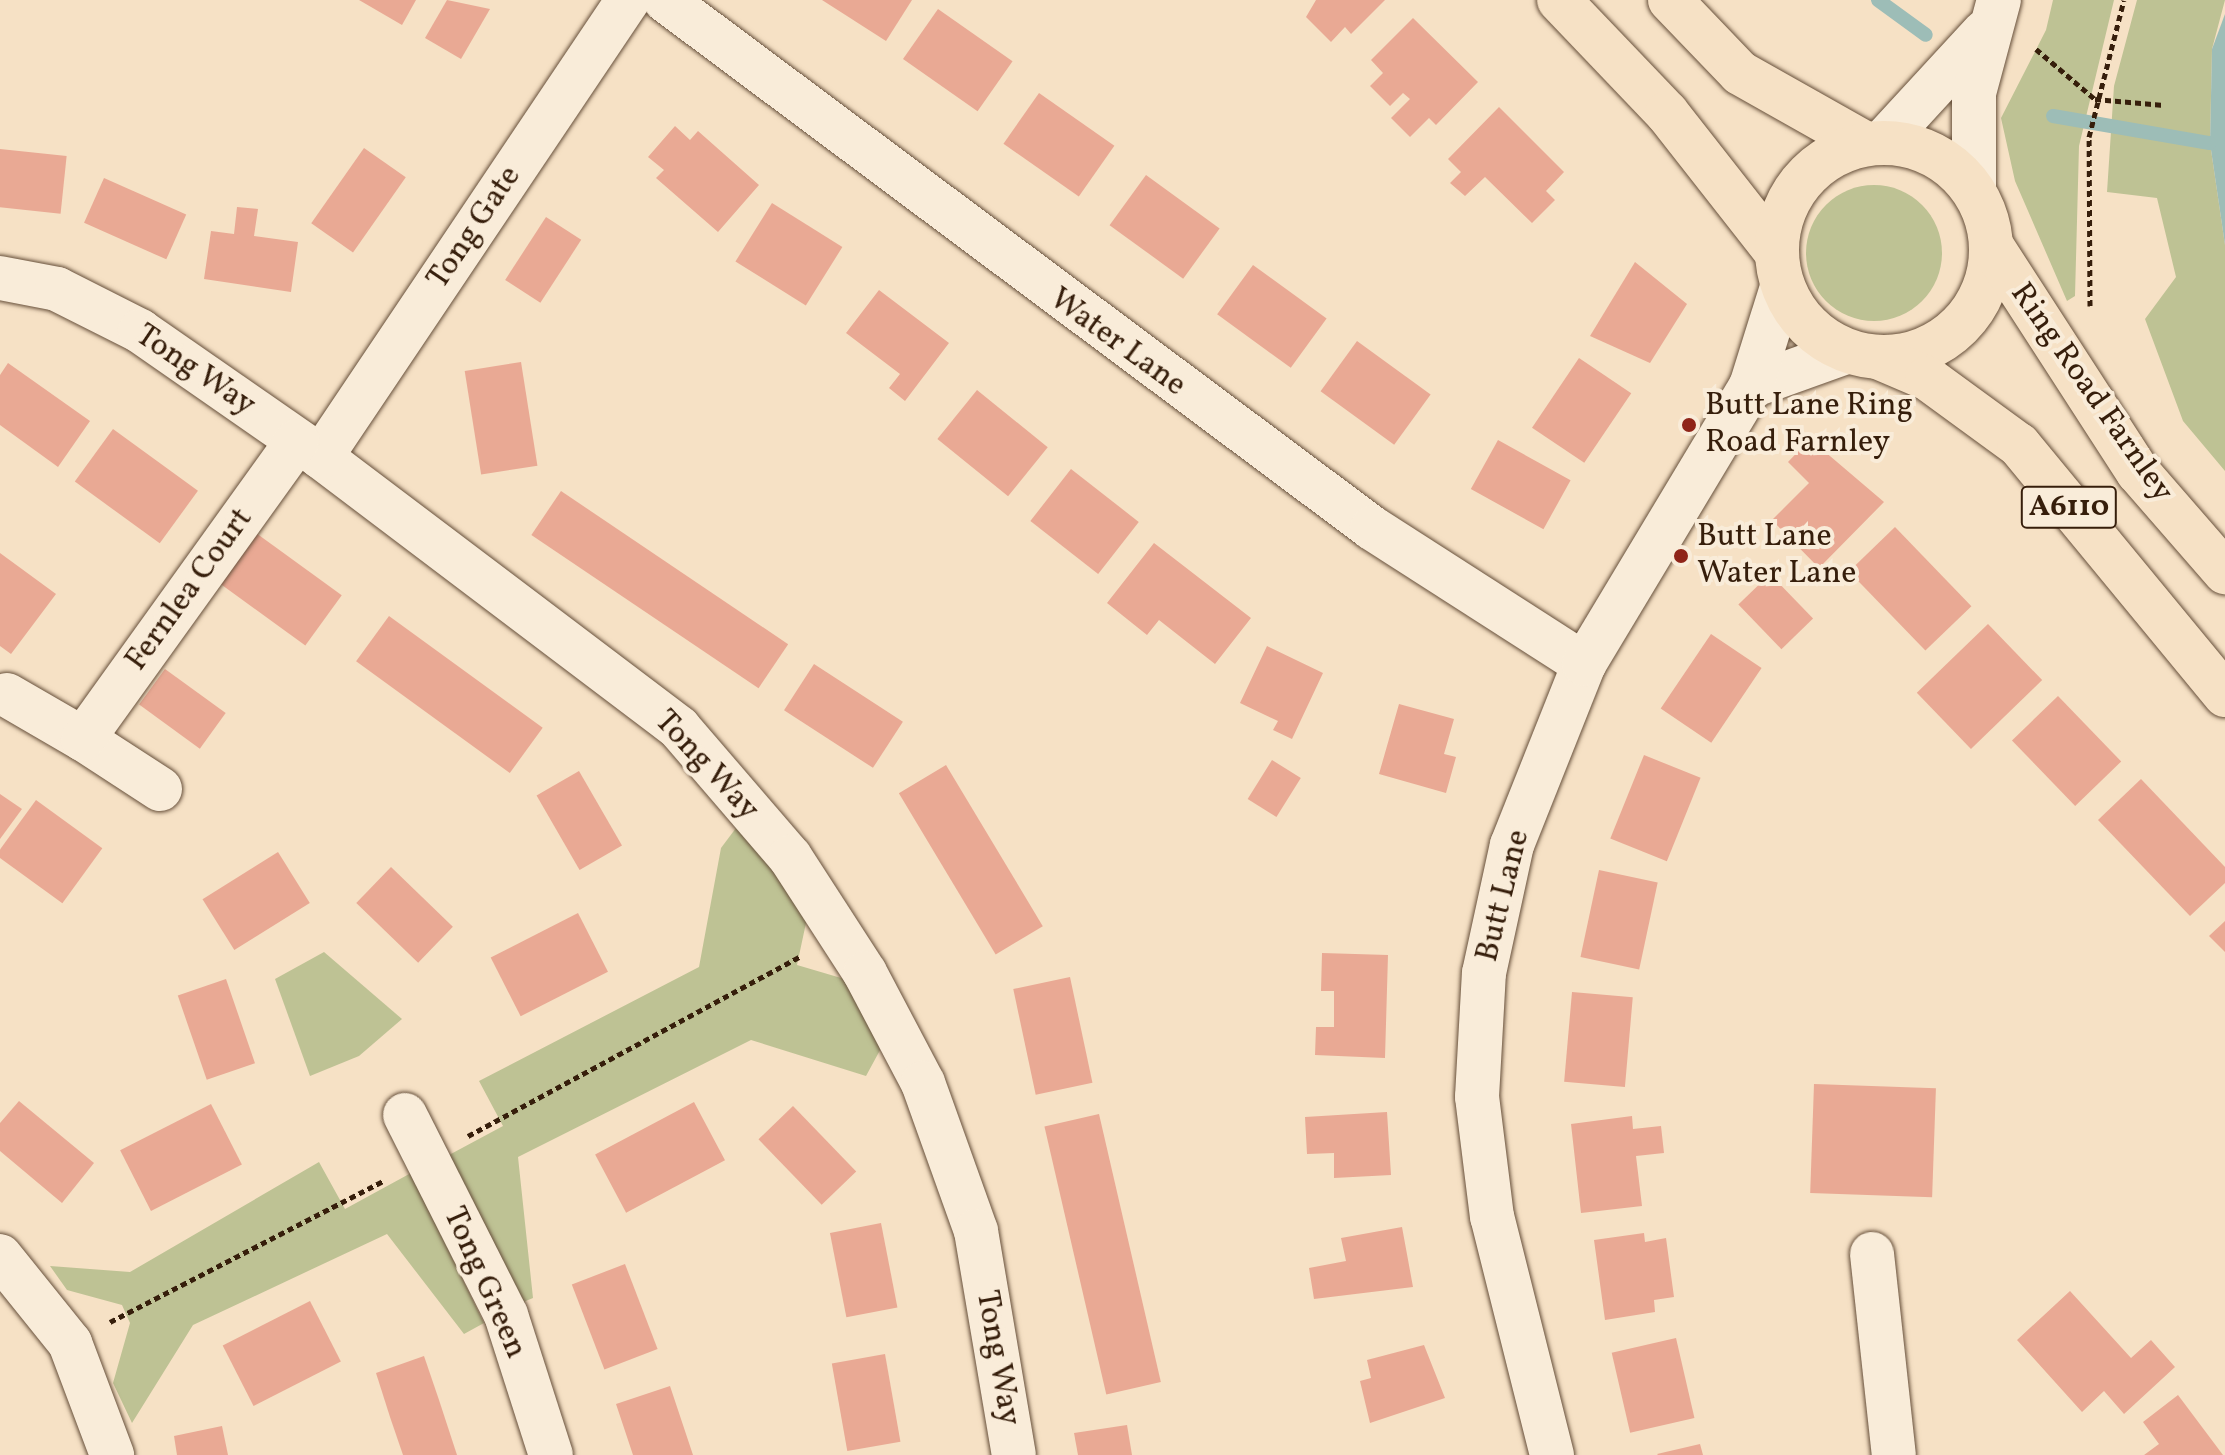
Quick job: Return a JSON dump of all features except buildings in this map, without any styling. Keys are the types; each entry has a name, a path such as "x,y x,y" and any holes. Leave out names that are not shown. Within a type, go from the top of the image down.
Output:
{"highway":[{"path":"1559,0 1667,113 1779,269 1808,327 1863,355 1912,355 1954,333 1987,286 1993,248 1974,190 1960,172 1918,148 1874,143 1740,73 1670,0"},
{"path":"1779,269 1792,193 1817,165 1874,143"},
{"name":"Ring Road Farnley","path":"1993,248 2138,472 2225,572"},
{"name":"A6110","path":"1863,355 1927,378 2019,445 2225,695"}],"street":[{"name":"Tong Gate","path":"309,449 628,0"},
{"name":"Water Lane","path":"665,0 1372,528 1584,664"},
{"path":"1874,143 1996,11"},
{"path":"1974,190 1974,93 1996,11"},
{"name":"Butt Lane","path":"1552,1455 1492,1217 1477,1097 1484,973 1512,845 1584,664 1751,386 1779,269"},
{"name":"Tong Way","path":"0,278 57,289 140,331 309,449 679,728 790,857 865,973 923,1083 976,1231 1014,1455"},
{"path":"1751,386 1863,355"},
{"name":"Fernlea Court","path":"83,739 309,449"},
{"path":"7,695 160,789"},
{"name":"Tong Green","path":"405,1115 506,1315 551,1455"},
{"path":"1872,1254 1894,1455"},
{"path":"0,1256 70,1343 112,1455"}],"path":[{"path":"2095,322 2085,292 2089,137 2095,99 2124,0"},
{"path":"1996,11 2068,71 2095,99 2164,105"}],"green space":[{"path":"2053,0 2114,0 2079,146 2075,296 2067,301 2015,181 2001,118 2046,30"},
{"path":"2137,0 2225,0 2212,49 2210,143 2225,245 2225,471 2183,421 2145,319 2176,277 2157,198 2107,192 2114,86"},
{"path":"1874,185 1900,190 1922,205 1937,227 1942,253 1937,279 1922,301 1900,316 1874,321 1848,316 1826,301 1811,279 1806,253 1811,227 1826,205 1848,190"},
{"path":"739,824 809,909 797,965 858,983 885,1041 866,1076 751,1040 518,1157 533,1298 516,1305 449,1155 503,1126 479,1081 699,967 721,848"},
{"path":"324,952 402,1019 359,1056 310,1076 275,979"},
{"path":"319,1162 345,1209 411,1173 484,1323 464,1334 387,1234 193,1325 132,1423 113,1383 130,1323 122,1305 67,1290 50,1266 130,1272"}],"water":[{"path":"2225,14 2225,245 2210,143 2212,49"}],"waterway":[{"path":"1878,0 1926,35"},
{"path":"2053,116 2210,143"}],"place":[{"name":"Butt Lane Ring Road Farnley","path":"1689,425"},
{"name":"Butt Lane Water Lane","path":"1681,556"}]}
